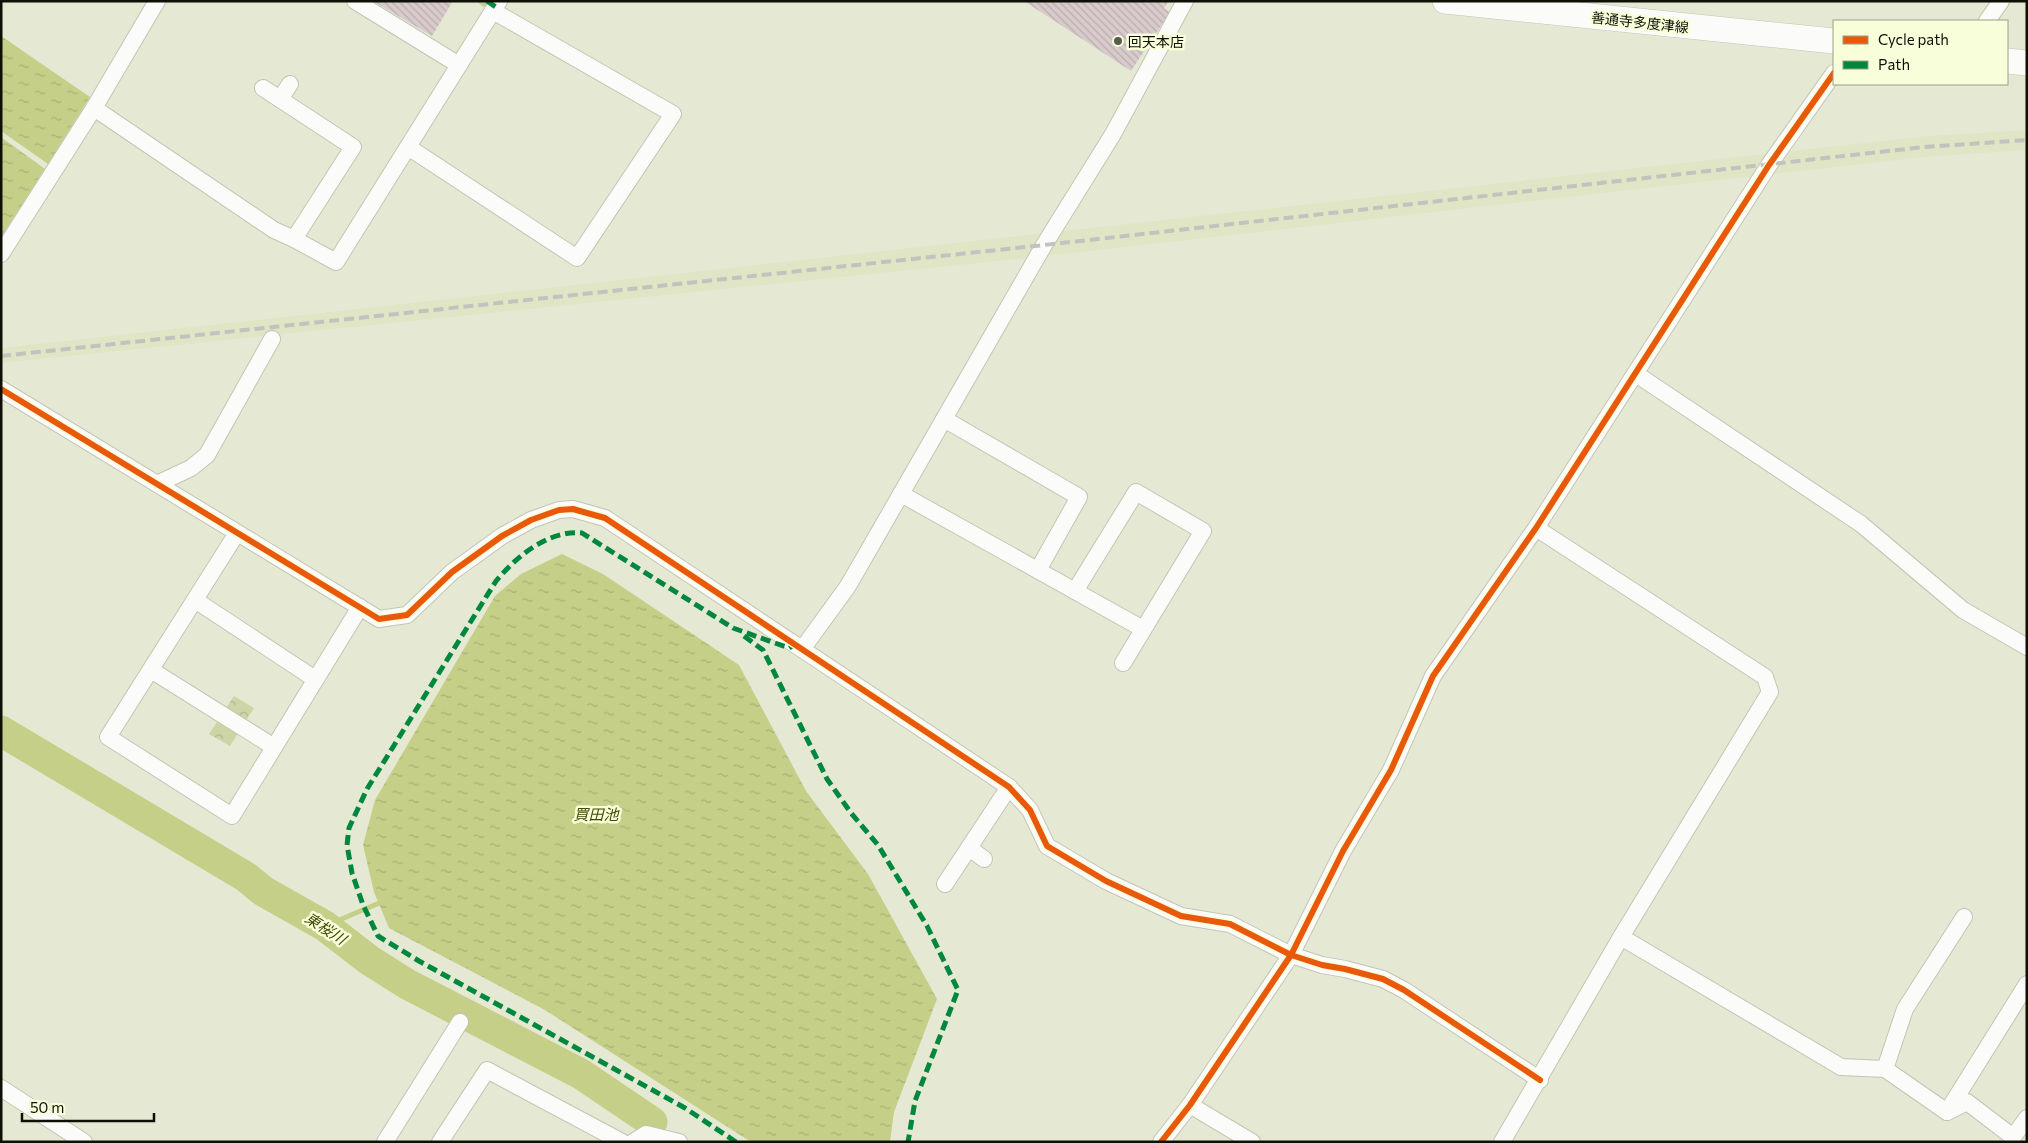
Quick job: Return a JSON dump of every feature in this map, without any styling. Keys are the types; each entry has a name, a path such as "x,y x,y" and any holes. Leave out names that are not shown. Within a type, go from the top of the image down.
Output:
{"main road":[{"name":"善通寺多度津線","path":"1446,1 1833,41"},
{"path":"2008,61 2027,63"}],"street":[{"path":"1,254 94,108 157,1"},
{"path":"355,1 459,65"},
{"path":"803,648 848,586 1044,245 1112,134 1185,1"},
{"path":"1988,20 2002,1"},
{"path":"94,108 274,230 294,238 336,262 496,6 672,114 577,258 408,147"},
{"path":"1161,1142 1190,1105 1291,955 1343,851 1391,770 1433,676 1536,528 1769,164 1833,74"},
{"path":"280,99 290,84"},
{"path":"262,88 353,147 294,238"},
{"path":"157,484 191,468 207,454 272,339"},
{"path":"1636,374 1861,524 1963,610 2027,647"},
{"path":"1,390 379,619 407,615 452,572 502,536 540,517 559,510 573,509 605,518 803,648 1009,787 1030,810 1047,846 1106,881 1181,916 1230,924 1291,955 1390,983 1540,1080"},
{"path":"944,419 1079,497 1038,570"},
{"path":"1075,591 1136,492 1203,531 1123,662"},
{"path":"901,494 1143,629"},
{"path":"1502,1142 1540,1080 1621,937 1770,692 1765,677 1536,528"},
{"path":"237,532 108,737 232,816 360,607"},
{"path":"195,600 316,679"},
{"path":"151,670 274,747"},
{"path":"945,884 1009,787"},
{"path":"969,848 984,859"},
{"path":"1886,1069 1905,1009 1964,917"},
{"path":"1621,937 1841,1067 1886,1069 1947,1112"},
{"path":"1947,1112 2027,984"},
{"path":"386,1142 460,1022"},
{"path":"440,1142 487,1070 619,1140"},
{"path":"1,1088 84,1142"},
{"path":"1947,1112 1967,1102 2013,1137 2027,1118"},
{"path":"1190,1105 1252,1142"},
{"path":"633,1142 646,1134 680,1142"}],"shaded area":[{"path":"2027,130 2027,150 1924,157 1037,257 1,363 1,348 1927,136"}],"green space":[{"path":"234,696 254,708 230,746 209,734"}],"water":[{"path":"1,36 90,97 48,164 1,131"},
{"path":"1,137 45,169 1,237"},
{"name":"買田池","path":"562,554 603,574 739,665 806,791 868,874 937,999 894,1112 890,1142 751,1142 545,1010 389,928 374,892 363,845 375,800 495,596 521,574"}],"building":[{"path":"373,1 453,1 432,36"},
{"name":"回天本店","path":"1024,1 1169,1 1164,8 1170,12 1131,71"}],"waterway":[{"path":"480,1 484,4"},
{"name":"東桜川","path":"1,731 246,877 263,891 325,926 369,960 407,984 581,1074 652,1122"},
{"path":"325,926 384,901"}],"railway":[{"path":"1,356 1044,245 1924,147 2027,140"}],"marked path":[{"path":"487,1 496,7"},
{"path":"736,1142 685,1108 419,961 378,936 363,905 352,873 347,845 349,828 367,789 496,581 523,554 545,540 569,533 582,533 733,628 789,648 794,645"},
{"path":"744,636 763,650 827,779 851,813 878,845 927,926 958,990 915,1101 908,1142"}],"cycle path":[{"path":"1161,1142 1190,1105 1291,955 1343,851 1391,770 1433,676 1536,528 1769,165 1833,74"},
{"path":"1,389 379,619 407,615 452,572 502,536 531,520 559,510 573,509 605,518 1009,787 1030,810 1047,846 1106,881 1181,916 1230,924 1291,955 1322,965 1383,979 1404,990 1540,1080"}],"place":[{"name":"回天本店","path":"1118,41"}]}
